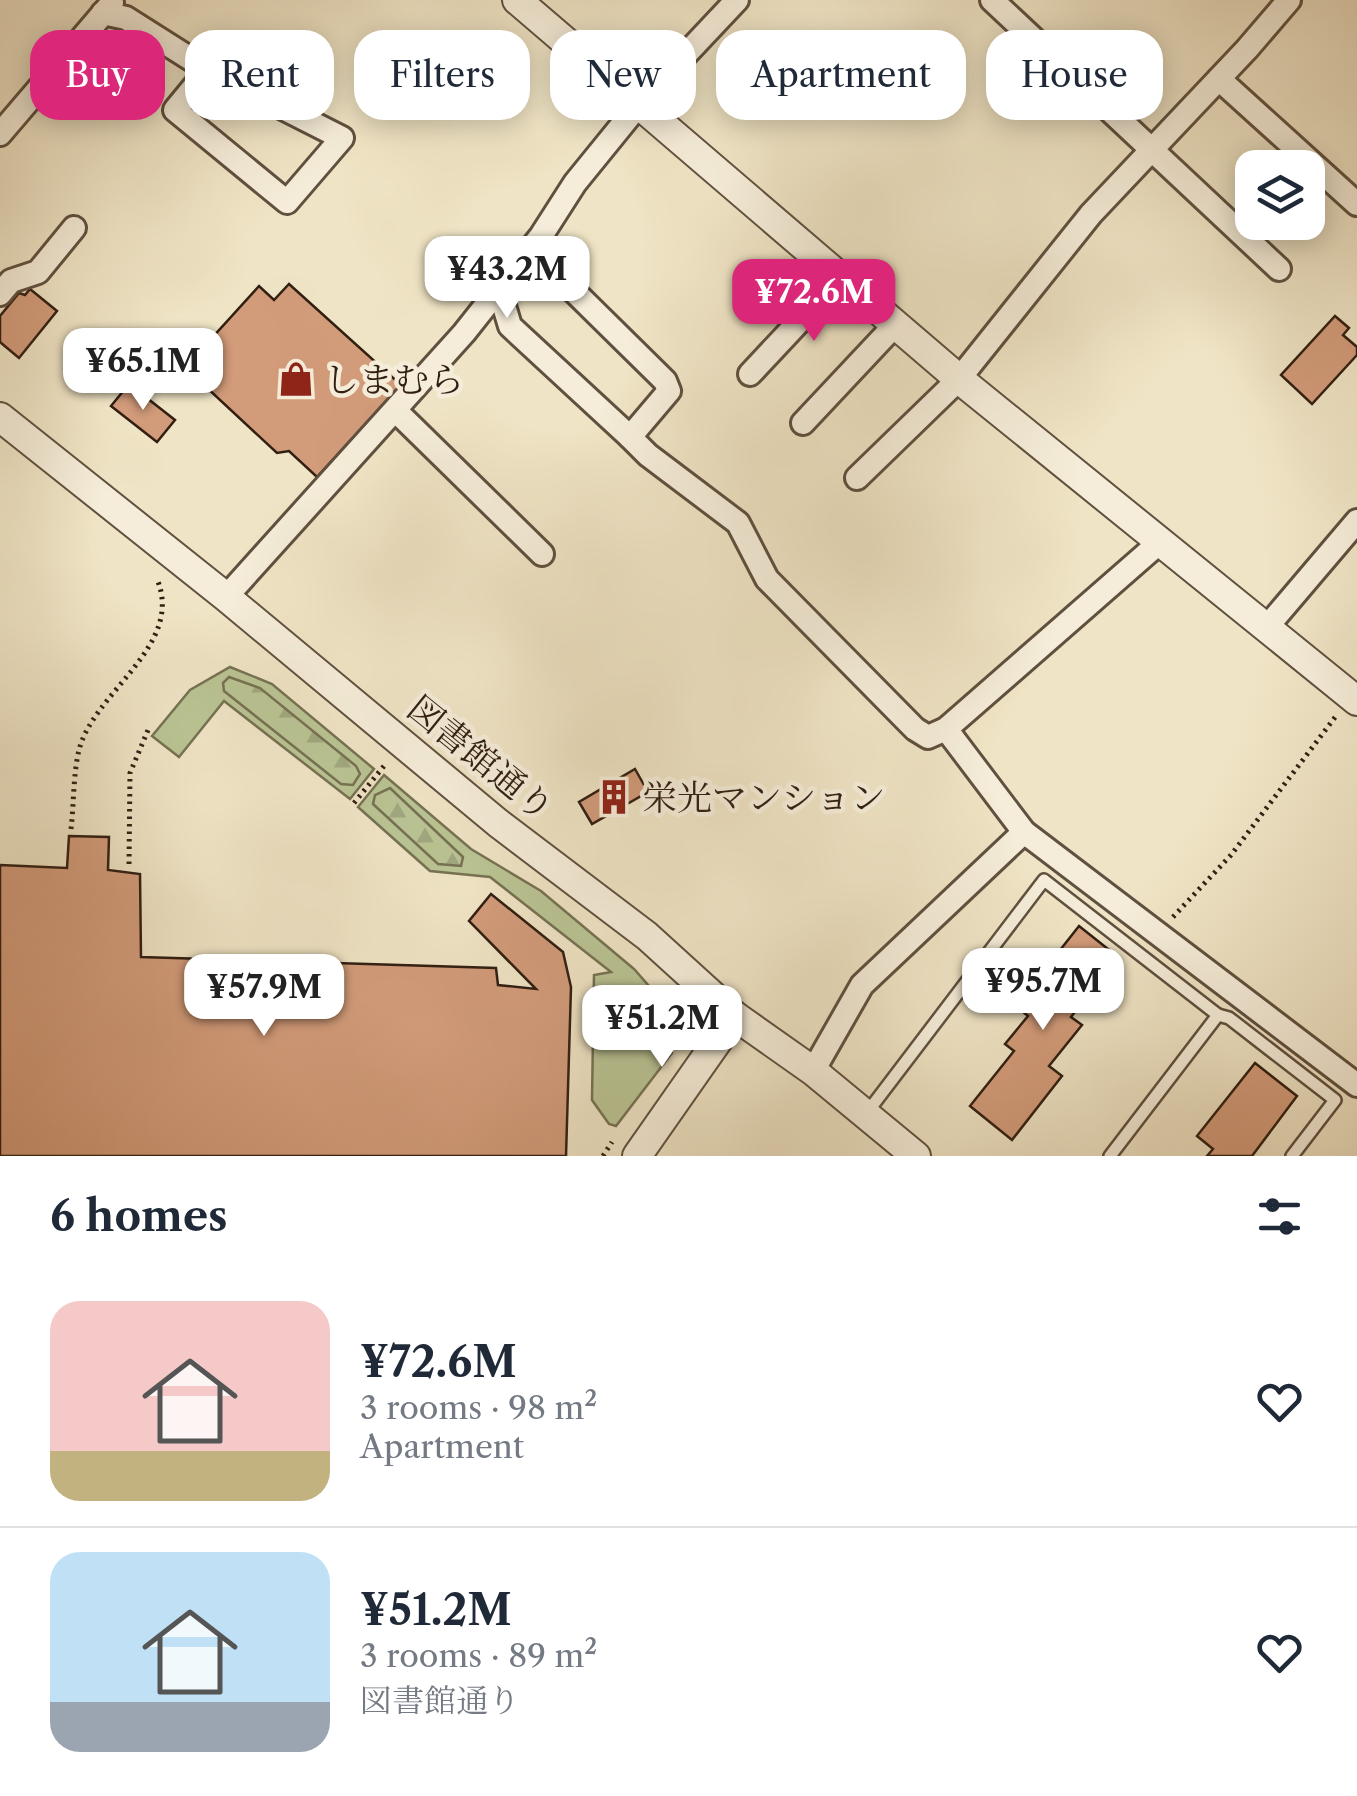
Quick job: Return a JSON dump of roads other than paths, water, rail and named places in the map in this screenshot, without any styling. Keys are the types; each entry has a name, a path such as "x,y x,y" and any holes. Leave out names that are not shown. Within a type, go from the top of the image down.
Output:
{"street":[{"path":"517,0 553,30"},
{"path":"696,43 736,0"},
{"path":"992,0 1280,268"},
{"path":"857,478 960,379 1091,214 1289,0"},
{"path":"0,134 109,7 185,55"},
{"path":"208,70 342,138 287,202 175,110 208,70"},
{"path":"1218,79 1357,204"},
{"path":"226,597 396,411 500,289 575,182 626,120"},
{"path":"659,120 895,325 1354,699"},
{"path":"0,294 12,281 38,272 74,228"},
{"path":"530,249 665,380 669,391 630,437"},
{"path":"750,374 840,278"},
{"path":"500,289 510,326 648,455 738,523 767,579 915,729 928,737 946,729 1160,542"},
{"path":"802,423 895,325"},
{"path":"396,411 542,554"},
{"name":"図書館通り","path":"0,417 226,597 498,823 647,936 735,1016 813,1071 916,1156"},
{"path":"1267,628 1357,521"},
{"path":"946,729 1024,832 1357,1085"},
{"path":"813,1071 862,985 1024,832"},
{"path":"637,1156 735,1016"}],"lane":[{"path":"866,1114 1044,880 1335,1100 1292,1156"},
{"path":"1110,1156 1218,1015"}],"place":[{"name":"しまむら","path":"296,379"},
{"name":"栄光マンション","path":"614,797"}]}
